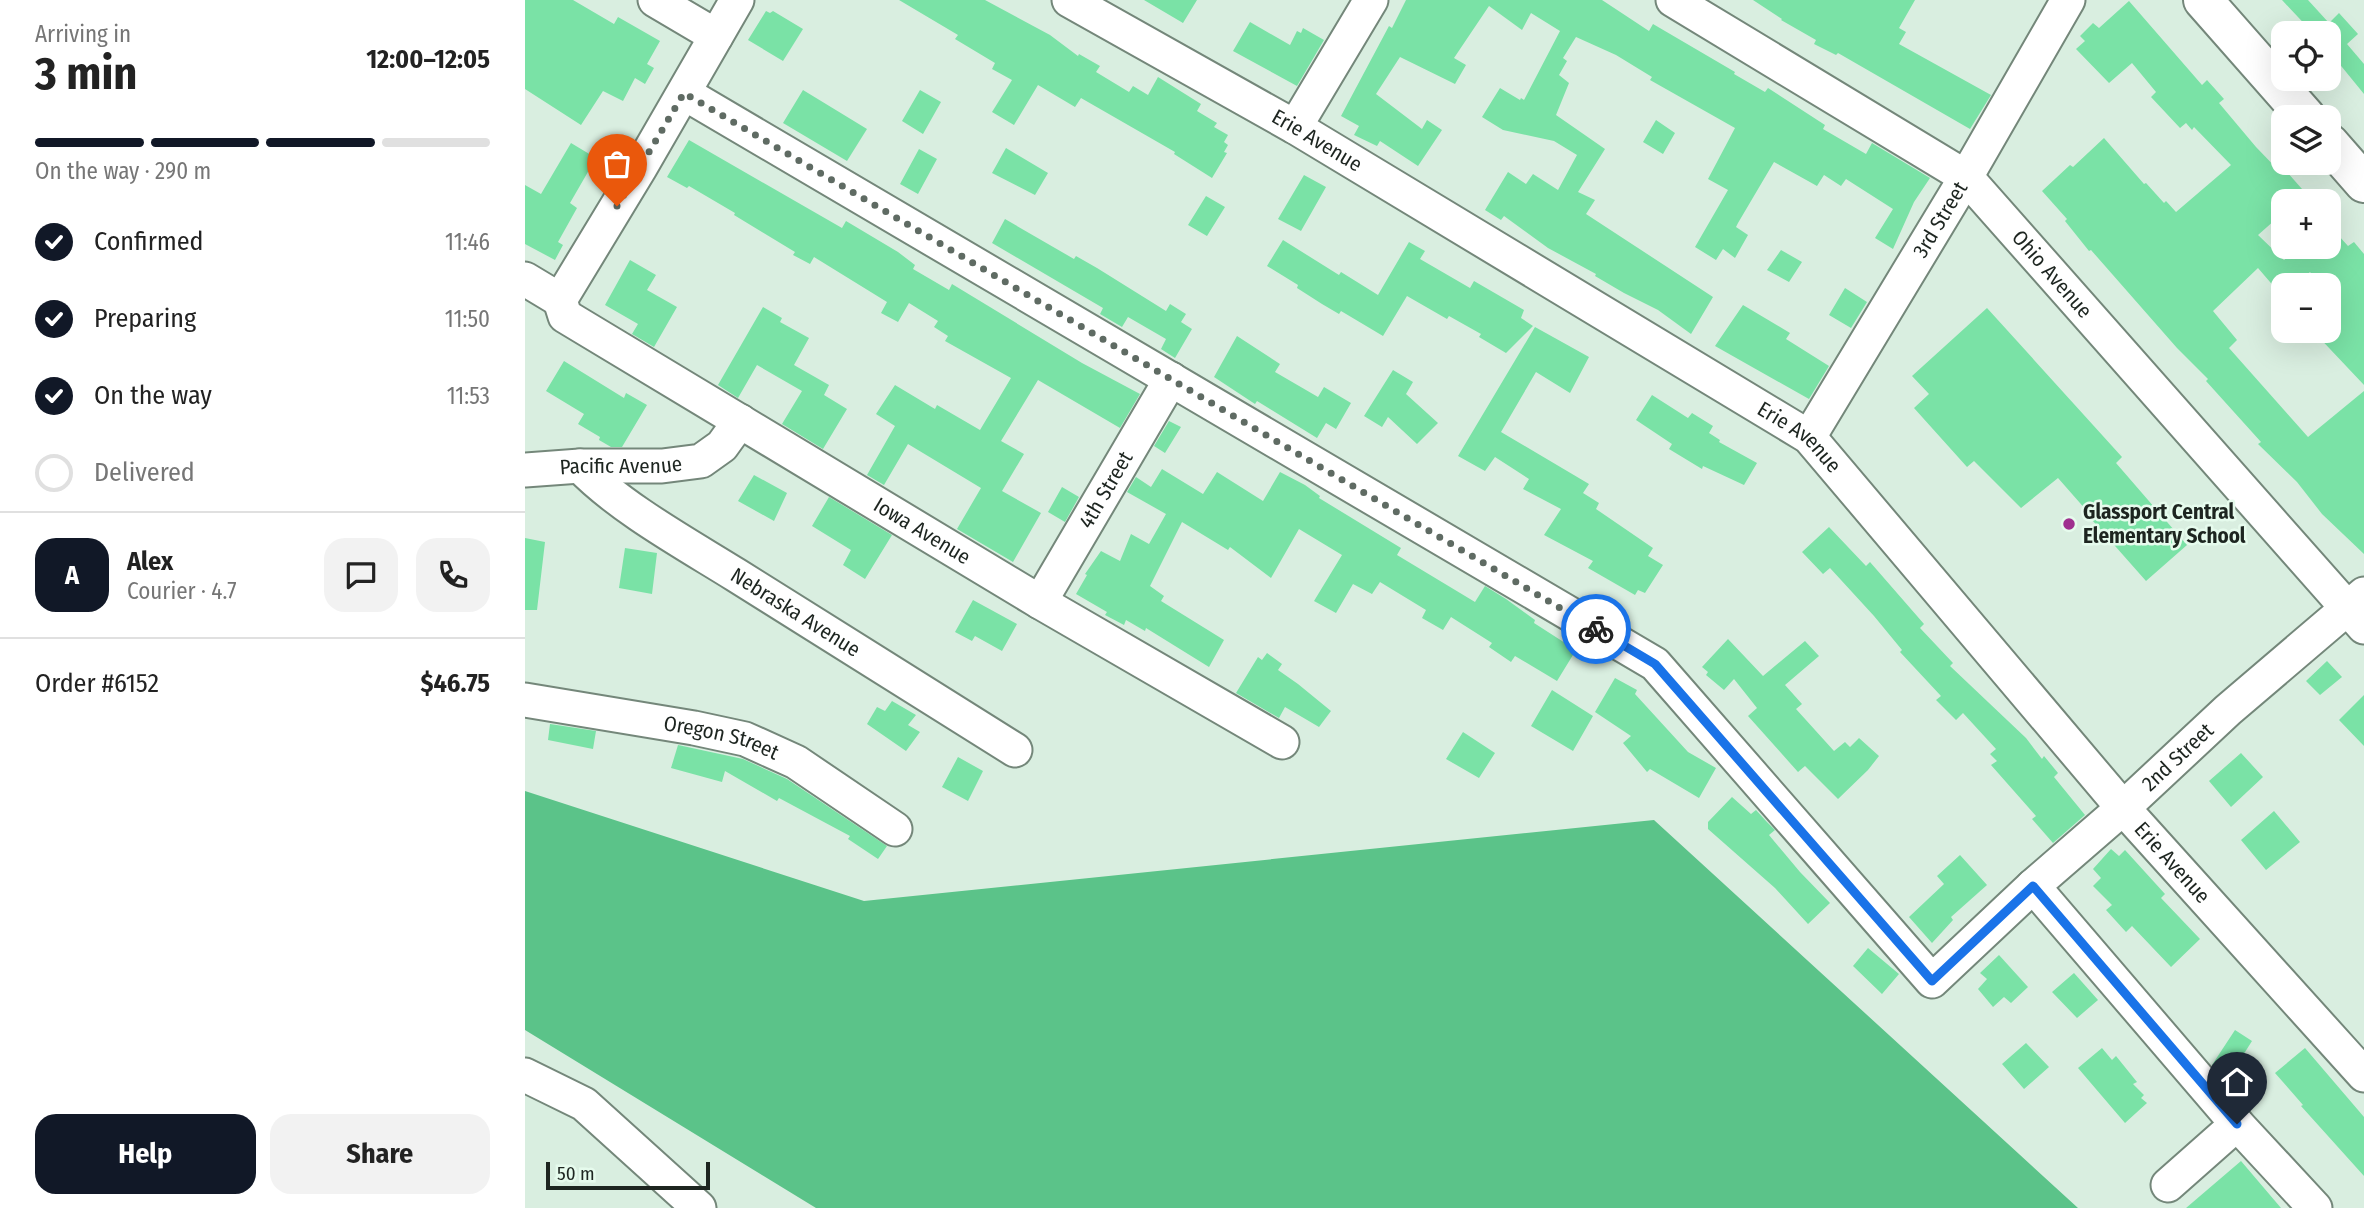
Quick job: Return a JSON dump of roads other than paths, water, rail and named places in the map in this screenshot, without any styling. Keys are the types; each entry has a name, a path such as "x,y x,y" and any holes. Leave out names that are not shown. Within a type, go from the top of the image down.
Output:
{"main road":[{"path":"2203,0 2295,105"},
{"path":"2341,157 2364,183"}],"street":[{"path":"655,0 716,36"},
{"path":"563,308 737,0"},
{"name":"Erie Avenue","path":"1069,0 1295,127 1809,437 2123,808 2364,1075"},
{"path":"1295,127 1371,0"},
{"name":"Ohio Avenue","path":"1673,0 1966,177 2358,610"},
{"name":"3rd Street","path":"1809,437 1966,177 2068,0"},
{"path":"684,93 1171,379"},
{"name":"Iowa Avenue","path":"525,279 563,308 740,421 1040,602 1282,742"},
{"name":"4th Street","path":"1040,602 1171,379"},
{"name":"2nd Street","path":"1171,379 1655,664 1932,981 2228,710 2358,610"},
{"name":"Pacific Avenue","path":"525,470 580,466 662,466 701,461 722,446 740,421"},
{"name":"Nebraska Avenue","path":"580,466 594,481 678,538 1015,750"},
{"name":"Oregon Street","path":"525,701 682,725 745,739 796,762 895,829"},
{"path":"2033,886 2237,1124 2315,1208"},
{"path":"525,1075 584,1104 699,1208"},
{"path":"2168,1185 2237,1124"}],"place":[{"name":"Glassport Central Elementary School","path":"2069,524"}]}
